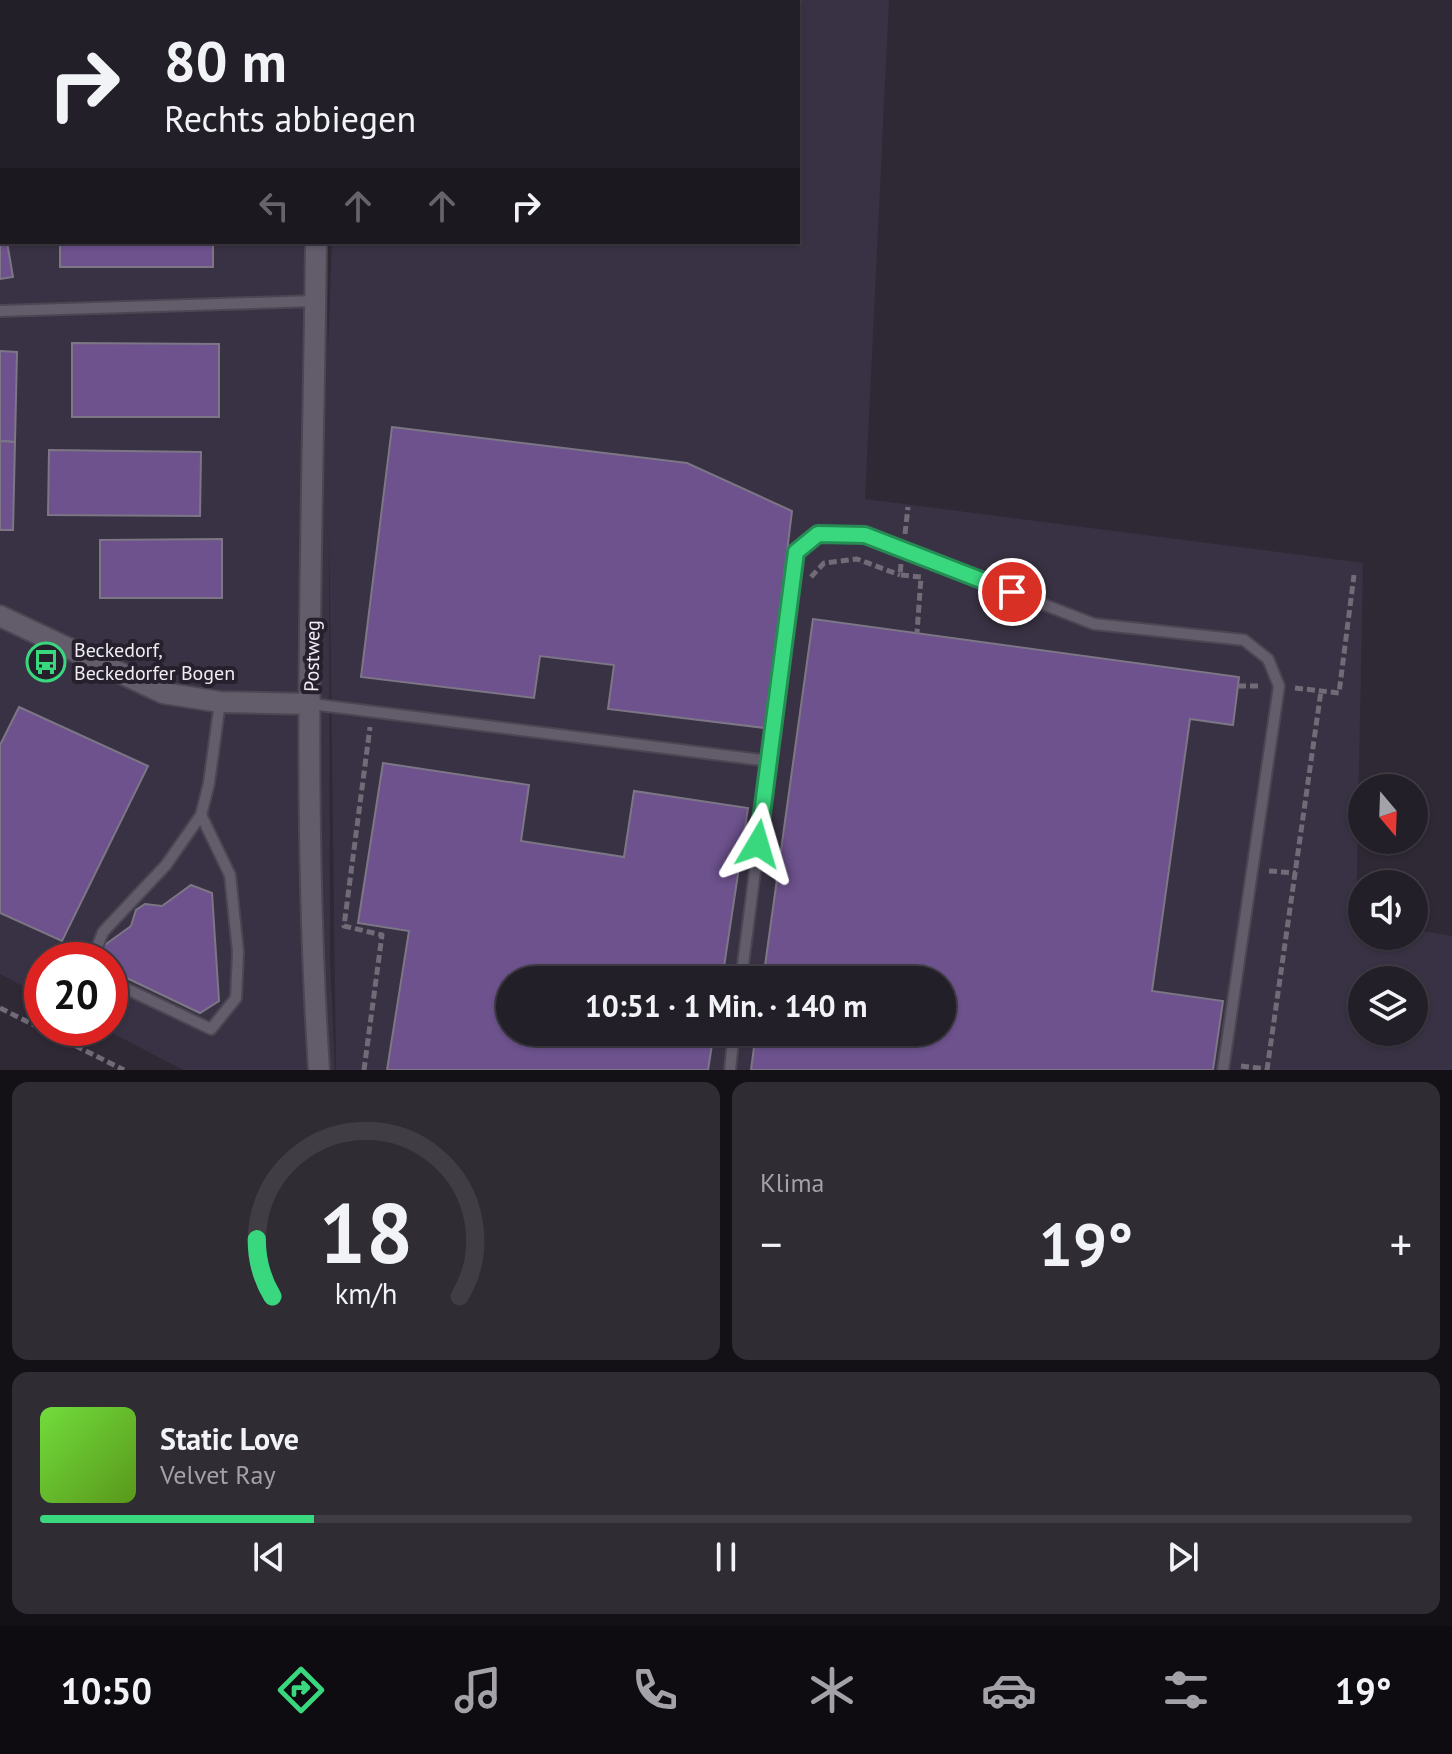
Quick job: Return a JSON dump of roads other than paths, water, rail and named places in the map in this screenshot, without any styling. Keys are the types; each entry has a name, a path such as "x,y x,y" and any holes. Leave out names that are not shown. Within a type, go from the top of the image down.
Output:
{"street":[{"name":"Postweg","path":"316,244 311,704 312,958 319,1070"},
{"path":"0,616 163,693 220,702 311,704"}],"lane":[{"path":"0,311 315,301"},
{"path":"743,966 796,552 818,534 865,535 1094,624 1244,640 1268,659 1279,686 1223,1067"},
{"path":"99,942 103,932 166,865 201,815 209,783 220,702"},
{"path":"311,704 769,761"},
{"path":"128,990 211,1029 236,998 238,952 230,875 201,815"},
{"path":"730,1070 733,1046"}],"place":[{"name":"Beckedorf, Beckedorfer Bogen","path":"46,662"}]}
